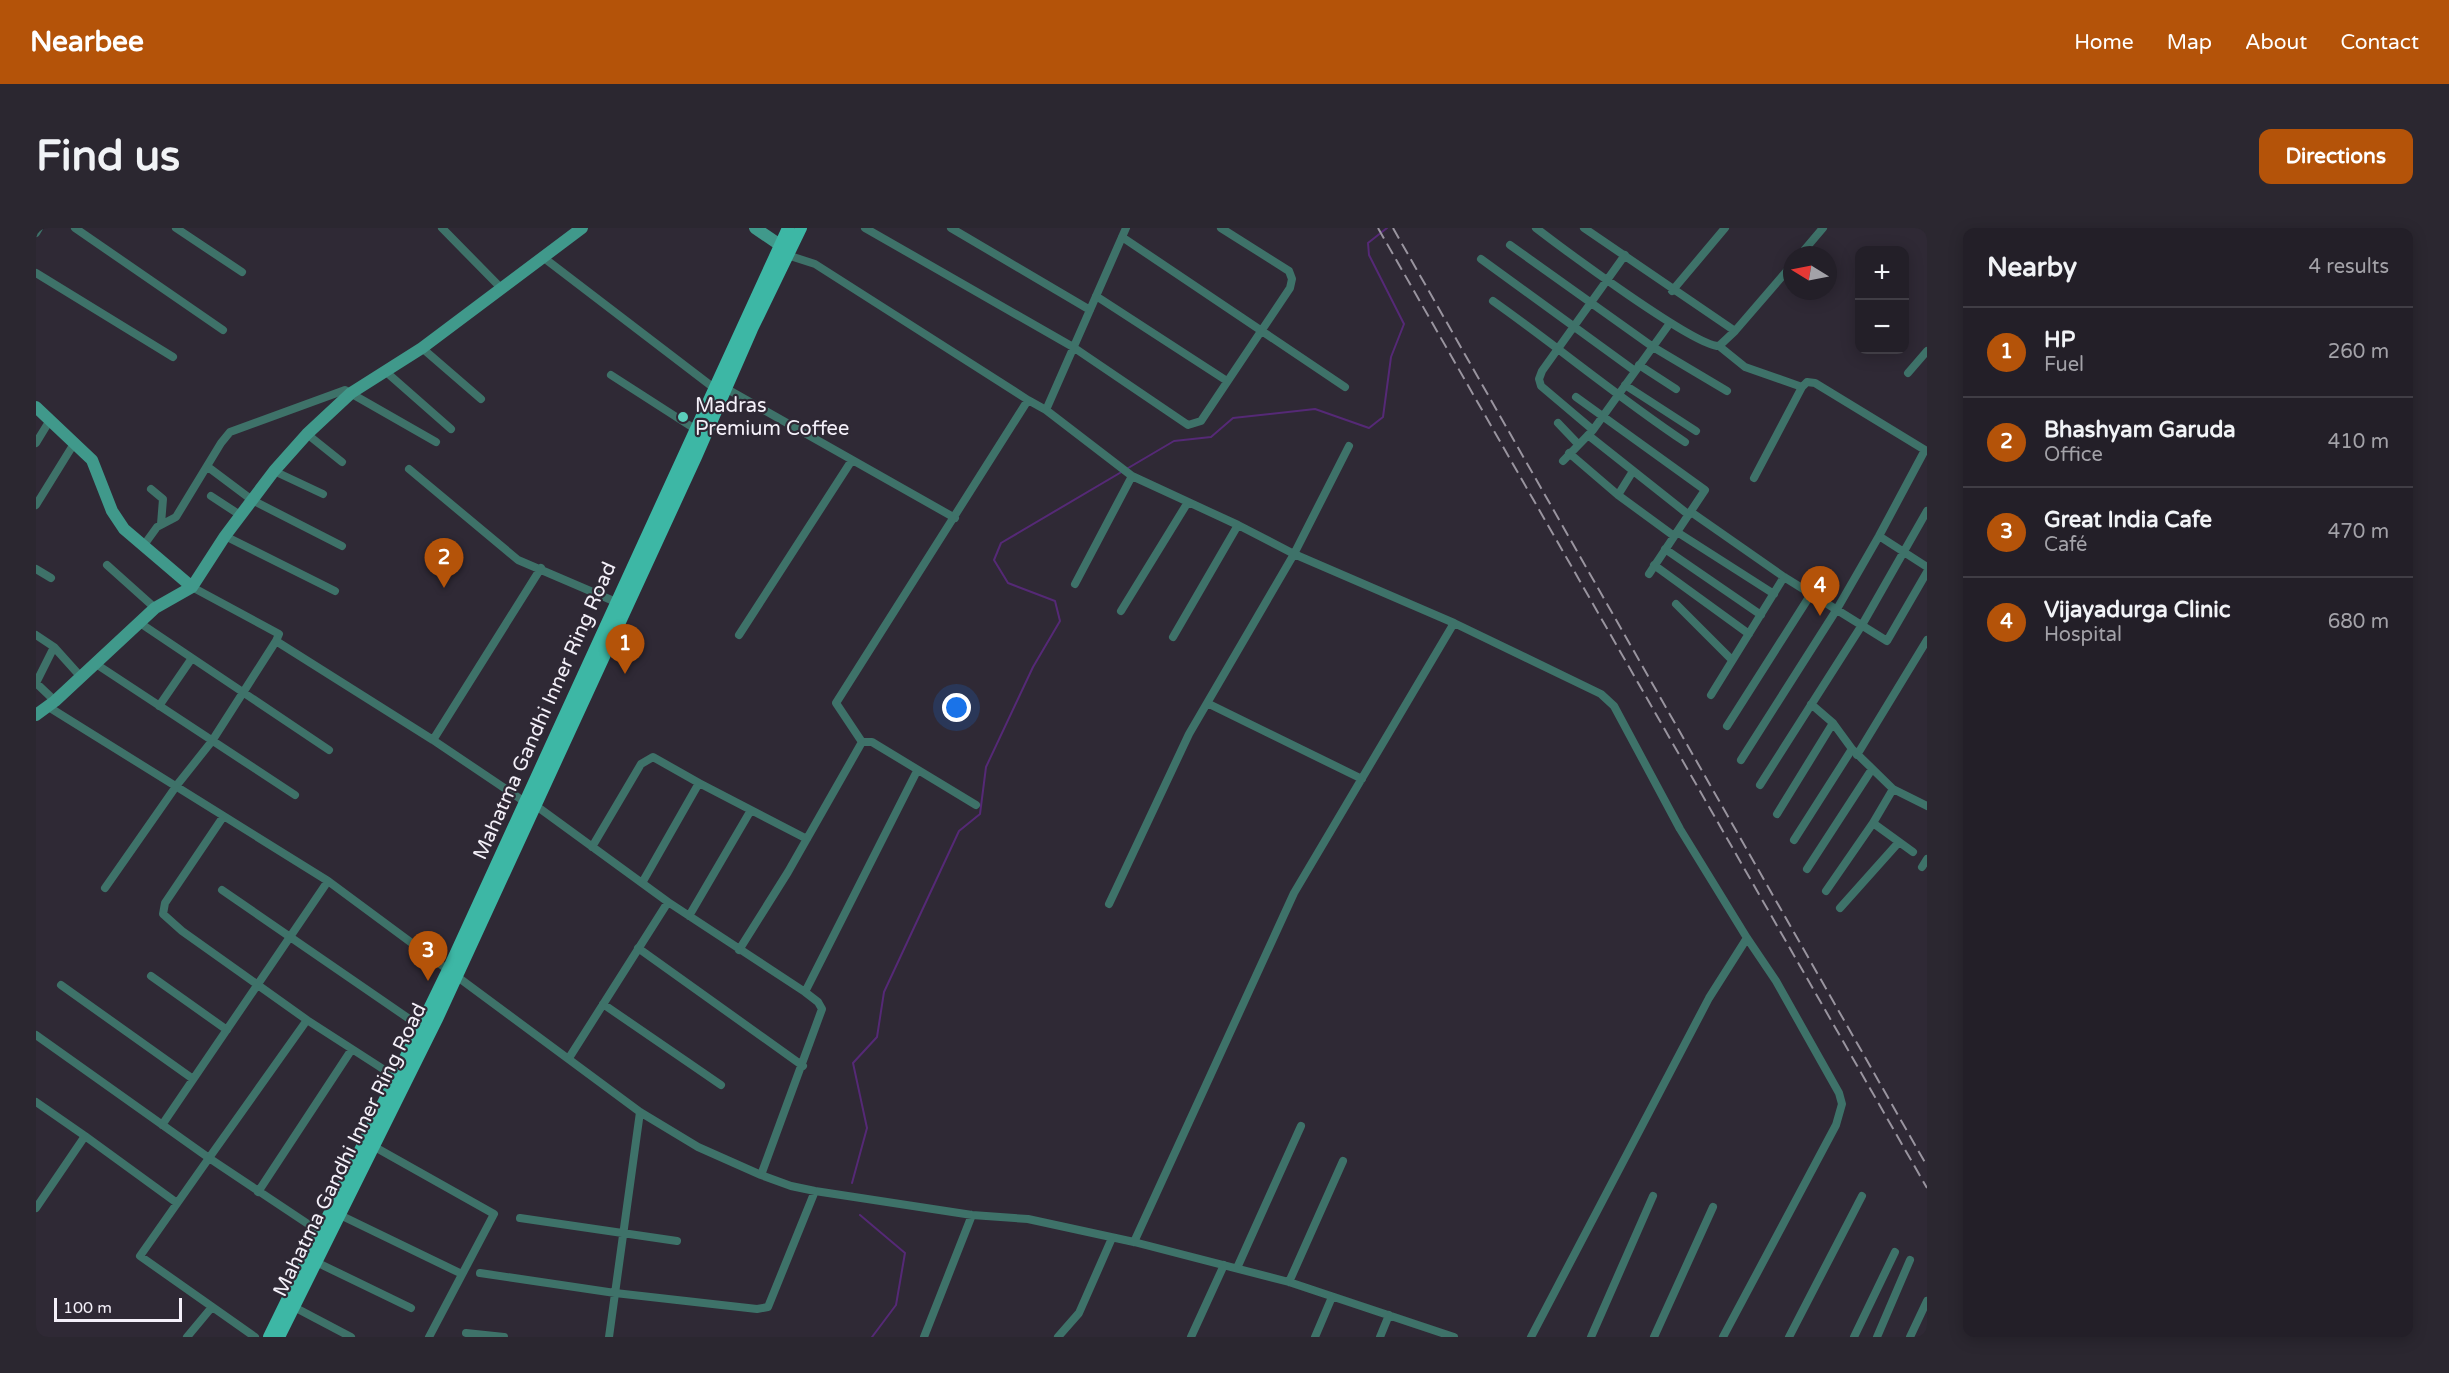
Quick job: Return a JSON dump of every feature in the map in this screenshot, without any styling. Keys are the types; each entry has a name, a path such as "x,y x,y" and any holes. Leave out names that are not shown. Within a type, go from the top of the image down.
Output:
{"main road":[{"name":"Mahatma Gandhi Inner Ring Road","path":"279,1337 373,1146 452,974 783,250 788,228"},
{"name":"Mahatma Gandhi Inner Ring Road","path":"783,250 801,228"},
{"name":"Mahatma Gandhi Inner Ring Road","path":"530,804 616,602 695,429 720,388"},
{"name":"Mahatma Gandhi Inner Ring Road","path":"268,1337 421,1027 452,974"}],"street":[{"path":"36,233 39,228"},
{"path":"75,228 223,330"},
{"path":"176,228 242,272"},
{"path":"442,228 502,290"},
{"path":"36,715 96,664 155,608 192,587 225,536 274,471 307,434 351,393 422,348 582,228"},
{"path":"755,228 783,250 815,264 1046,410 1129,474 1294,554 1454,623 1609,699 1680,829 1782,991 1839,1093 1842,1104 1836,1125 1723,1337"},
{"path":"865,228 1074,347 1188,425 1201,421 1290,288 1292,279 1289,271 1221,228"},
{"path":"951,228 1090,310"},
{"path":"1046,410 1126,228"},
{"path":"1536,228 1670,323 1710,345 1719,346 1745,367 1802,387"},
{"path":"1584,228 1625,255 1672,291 1735,331"},
{"path":"1672,291 1725,228"},
{"path":"1808,246 1824,228"},
{"path":"1122,237 1345,387"},
{"path":"1510,245 1653,347 1727,391"},
{"path":"1625,255 1542,371 1539,383 1633,471 1784,577 1887,641 1927,573"},
{"path":"544,258 720,388 955,518"},
{"path":"1481,260 1637,368 1676,389"},
{"path":"36,273 173,357"},
{"path":"1719,346 1783,275"},
{"path":"1096,296 1227,381"},
{"path":"1493,301 1685,442"},
{"path":"1563,461 1590,433 1670,323"},
{"path":"422,348 481,399"},
{"path":"1908,373 1927,351"},
{"path":"385,371 451,429"},
{"path":"611,375 695,429"},
{"path":"1741,760 1837,609 1926,450 1815,382 1807,382 1802,387 1754,478"},
{"path":"1624,385 1696,431"},
{"path":"144,545 154,530 176,517 225,436 234,430 345,390 436,442"},
{"path":"1576,397 1704,487 1704,493 1649,574"},
{"path":"862,742 836,703 1028,400"},
{"path":"36,407 92,460 118,522 192,587 279,634 212,741 177,785 105,888"},
{"path":"36,443 50,420"},
{"path":"1558,423 1578,444"},
{"path":"307,434 342,462"},
{"path":"36,505 75,442"},
{"path":"1108,904 1189,734 1294,554 1349,446"},
{"path":"1569,453 1618,495 1675,534 1774,594"},
{"path":"739,635 852,460"},
{"path":"208,467 252,500 342,546"},
{"path":"409,469 518,560 616,602"},
{"path":"274,471 323,494"},
{"path":"1618,495 1633,471"},
{"path":"1074,584 1129,474"},
{"path":"151,489 163,499 161,524"},
{"path":"211,496 240,515"},
{"path":"1122,611 1188,502"},
{"path":"1760,785 1862,625 1927,511"},
{"path":"1173,637 1238,525"},
{"path":"225,536 335,591"},
{"path":"1879,536 1927,567"},
{"path":"1665,549 1761,615"},
{"path":"107,565 155,608"},
{"path":"1654,565 1749,634"},
{"path":"36,568 51,578"},
{"path":"433,740 541,568"},
{"path":"1711,695 1784,577"},
{"path":"1727,726 1811,594"},
{"path":"1676,604 1732,660"},
{"path":"140,622 329,750"},
{"path":"1134,1242 1294,893 1454,623"},
{"path":"36,635 54,647 81,677"},
{"path":"1794,840 1855,752 1927,640"},
{"path":"276,641 530,804 688,916 818,1002 822,1013 761,1175"},
{"path":"54,647 36,683 51,704 223,817 327,881 640,1112 698,1147 791,1186 972,1215 1028,1219 1134,1242 1289,1282 1389,1315 1443,1336 1454,1337"},
{"path":"159,706 192,658"},
{"path":"96,664 295,795"},
{"path":"1207,703 1362,779"},
{"path":"1811,704 1833,723 1855,752 1893,789 1927,806"},
{"path":"1777,814 1833,723"},
{"path":"862,742 872,742 976,805"},
{"path":"739,950 862,742"},
{"path":"592,847 641,764 653,757 807,838"},
{"path":"1807,869 1872,769"},
{"path":"805,992 917,771"},
{"path":"642,883 699,783"},
{"path":"1826,891 1873,823 1893,789"},
{"path":"688,916 751,810"},
{"path":"223,817 165,903 163,914 182,931 307,1020 397,1078"},
{"path":"1873,823 1913,852"},
{"path":"1840,909 1899,842"},
{"path":"162,1125 327,881"},
{"path":"222,890 421,1027"},
{"path":"569,1058 668,902"},
{"path":"1531,1337 1709,998 1747,938"},
{"path":"639,948 803,1066"},
{"path":"151,976 227,1030"},
{"path":"61,985 193,1079"},
{"path":"603,1004 721,1086"},
{"path":"255,1337 140,1256 307,1020"},
{"path":"36,1035 258,1192 320,1232"},
{"path":"258,1192 352,1049"},
{"path":"36,1102 177,1203"},
{"path":"609,1337 640,1112"},
{"path":"1237,1268 1301,1126"},
{"path":"36,1208 85,1136"},
{"path":"373,1146 494,1214 429,1337"},
{"path":"1289,1282 1343,1161"},
{"path":"480,1273 615,1293 757,1309 768,1307 815,1191"},
{"path":"1591,1337 1653,1196"},
{"path":"1789,1337 1862,1196"},
{"path":"1654,1337 1713,1207"},
{"path":"340,1215 462,1274"},
{"path":"924,1337 972,1215"},
{"path":"519,1218 677,1241"},
{"path":"1058,1337 1079,1313 1112,1238"},
{"path":"1854,1337 1895,1252"},
{"path":"1877,1337 1910,1260"},
{"path":"316,1262 411,1308"},
{"path":"1191,1337 1224,1265"},
{"path":"1315,1337 1332,1297"},
{"path":"1910,1337 1927,1300"},
{"path":"187,1337 212,1306"},
{"path":"294,1307 351,1337"},
{"path":"1380,1337 1389,1315"},
{"path":"466,1333 504,1337"}],"waterway":[{"path":"852,1183 867,1128 853,1063 877,1037 884,992 959,831 980,814 986,767 1033,667 1060,621 1055,601 1008,583 994,560 1001,543 1174,441 1211,437 1233,418 1315,409 1369,428 1383,417 1391,357 1404,324 1369,255 1368,243 1387,228"},
{"path":"860,1215 905,1253 896,1305 872,1337"}],"railway":[{"path":"1378,228 1927,1188"},
{"path":"1393,228 1927,1166"}],"place":[{"name":"Madras Premium Coffee","path":"683,417"},
{"name":"Bhashyam Garuda","path":"444,588"},
{"name":"Vijayadurga Clinic","path":"1820,616"},
{"name":"HP","path":"625,674"},
{"name":"Great India Cafe","path":"428,981"}]}
